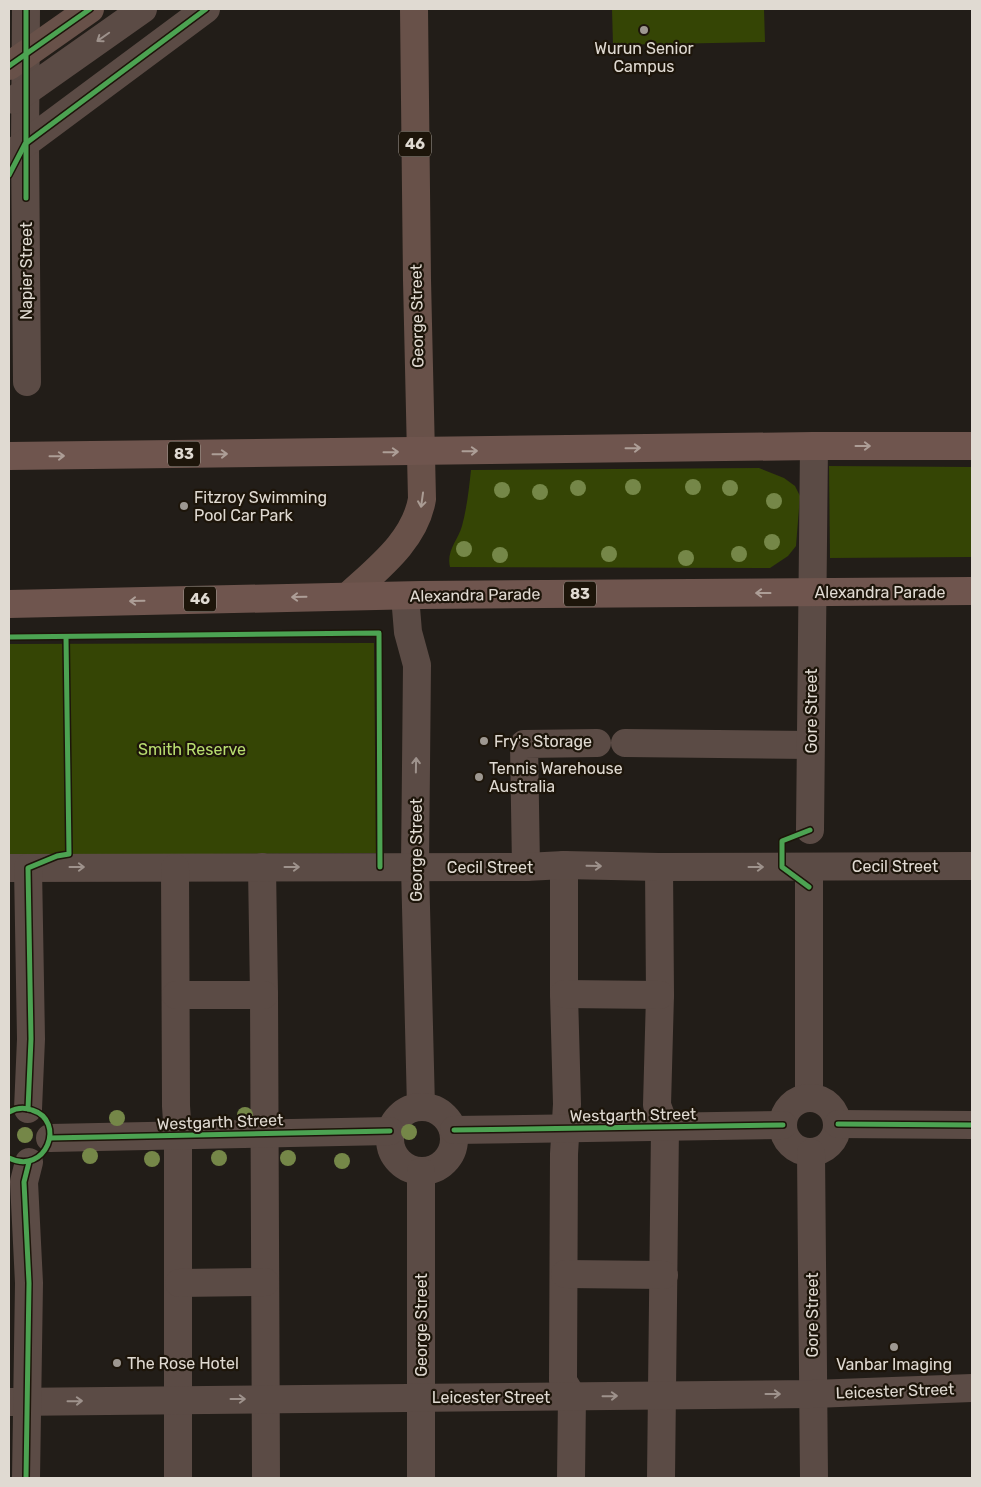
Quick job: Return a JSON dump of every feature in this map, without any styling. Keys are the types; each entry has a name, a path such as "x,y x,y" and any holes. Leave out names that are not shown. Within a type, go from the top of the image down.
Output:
{"highway":[{"name":"83","path":"9,456 814,446 972,446"},
{"name":"Alexandra Parade","path":"9,604 348,596 972,591"}],"main road":[{"path":"18,60 90,9"},
{"name":"George Street","path":"348,596 391,556 405,539 414,524 422,499 417,290 414,9"}],"street":[{"name":"Napier Street","path":"26,9 18,60 17,150 27,382"},
{"path":"17,97 143,9"},
{"path":"17,150 206,9"},
{"name":"Gore Street","path":"810,830 814,446"},
{"name":"George Street","path":"405,596 408,632 417,665 415,866 420,1107"},
{"path":"526,867 524,744 597,743"},
{"path":"625,743 810,745"},
{"path":"564,865 564,994 567,1104 564,1154 565,1274 563,1381 572,1396 571,1478"},
{"name":"Cecil Street","path":"18,868 526,867 564,865 660,867 971,866"},
{"path":"262,867 266,1478"},
{"path":"660,867 658,1104 665,1127 661,1478"},
{"path":"809,867 810,1098"},
{"path":"18,868 31,1039 19,1110 42,1116 50,1130 48,1146 43,1153 36,1159 19,1160 24,1182 29,1283 18,1401 26,1478"},
{"path":"175,868 179,1283 178,1478"},
{"path":"564,994 660,995"},
{"path":"176,995 264,995"},
{"path":"810,1098 826,1103 832,1109 838,1124 837,1133 827,1147 811,1153 802,1152 794,1148 784,1134 783,1125 788,1109 794,1103 810,1098"},
{"path":"420,1107 431,1108 449,1120 454,1130 455,1141 448,1159 440,1166 421,1172 403,1166 391,1150 389,1141 390,1131 399,1117 412,1108 420,1107"},
{"path":"838,1124 972,1125"},
{"name":"Westgarth Street","path":"454,1130 783,1125"},
{"name":"Westgarth Street","path":"50,1138 390,1131"},
{"name":"Gore Street","path":"811,1153 814,1478"},
{"name":"George Street","path":"421,1172 421,1478"},
{"path":"565,1274 664,1274"},
{"path":"179,1283 265,1282"},
{"name":"Leicester Street","path":"18,1401 813,1394 972,1388"}],"green space":[{"path":"612,9 764,9 765,42 613,45"},
{"path":"829,466 972,467 972,557 830,558"},
{"path":"759,468 784,478 795,486 800,496 796,546 788,556 770,568 450,567 451,551 464,519 471,470"},
{"name":"Smith Reserve","path":"374,643 376,853 9,855 9,644"}],"cycle path":[{"path":"26,9 26,198"},
{"path":"9,66 90,9"},
{"path":"9,175 25,144 206,9"},
{"path":"9,637 379,633 380,867"},
{"path":"28,1109 31,1039 28,868 57,856 69,854 66,637"},
{"path":"809,887 782,867 782,841 810,830"},
{"path":"9,1112 26,1108 43,1116 48,1125 50,1135 48,1145 42,1154 33,1160 22,1162 9,1158"},
{"path":"838,1124 972,1125"},
{"path":"454,1130 783,1125"},
{"path":"50,1138 390,1131"},
{"path":"26,1478 29,1283 24,1182 29,1162"}],"place":[{"name":"Wurun Senior Campus","path":"644,30"},
{"name":"Fitzroy Swimming Pool Car Park","path":"184,506"},
{"name":"Fry's Storage","path":"484,741"},
{"name":"Tennis Warehouse Australia","path":"479,777"},
{"name":"Vanbar Imaging","path":"894,1347"},
{"name":"The Rose Hotel","path":"117,1363"}]}
